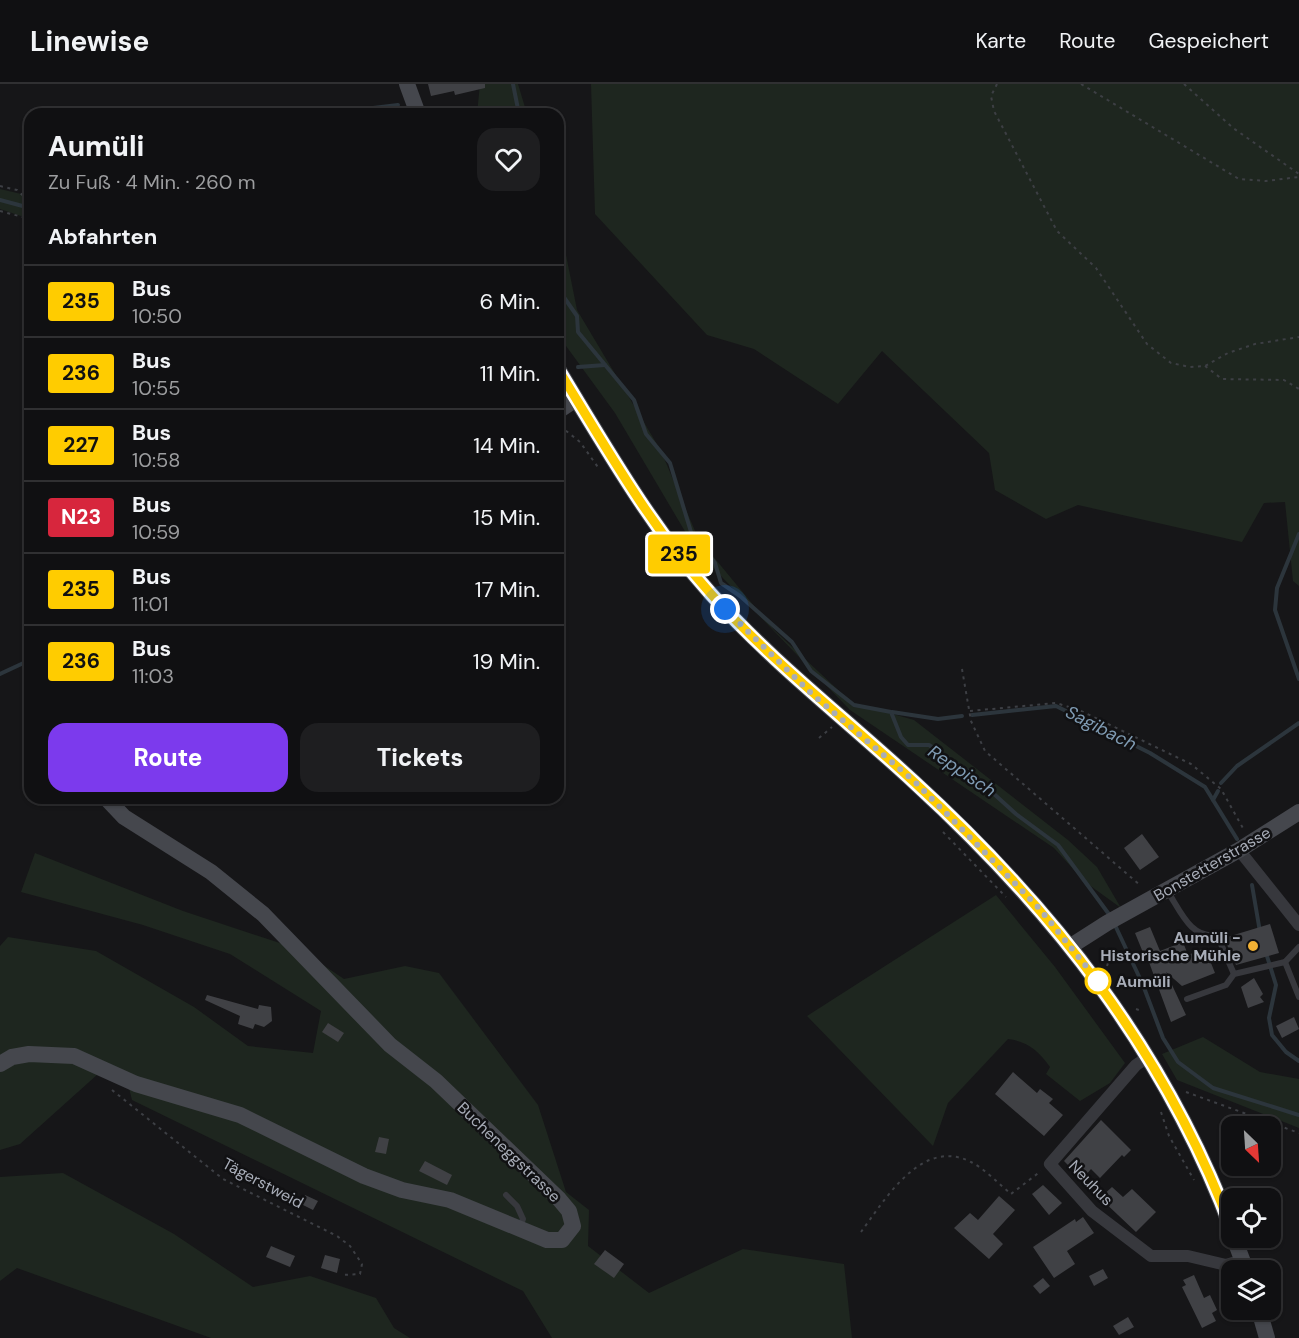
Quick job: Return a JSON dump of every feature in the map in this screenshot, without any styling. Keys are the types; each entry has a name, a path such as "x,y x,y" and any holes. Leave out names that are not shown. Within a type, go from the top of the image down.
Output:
{"main road":[{"path":"407,84 414,108"},
{"path":"564,379 633,491 709,592 804,687 914,781 1071,946 1105,989 1167,1089 1207,1169 1221,1203"},
{"path":"564,407 576,399"},
{"name":"Bucheneggstrasse","path":"0,1064 29,1054 74,1056 136,1084 240,1115 364,1176 402,1190 450,1200 555,1241 567,1237 573,1226 569,1211 559,1199 436,1081 390,1045 263,914 211,872 124,817 112,804"},
{"name":"Bonstetterstrasse","path":"1071,946 1107,923 1245,847 1299,812"},
{"path":"1261,1320 1267,1338"}],"street":[{"path":"1245,847 1299,925"},
{"name":"Neuhus","path":"1148,1057 1134,1068 1050,1164 1092,1211 1151,1256 1188,1256 1221,1264"}],"lane":[{"path":"1160,895 1192,929 1206,937 1217,935 1233,974"},
{"path":"1187,999 1226,985 1233,974 1285,962 1299,947"},
{"path":"1285,962 1298,989 1299,997"},
{"path":"506,1195 517,1206 523,1219 520,1228"}],"path":[{"path":"997,84 991,96 994,111 1057,231 1096,267 1147,344 1171,363 1205,366 1222,379 1284,380 1299,388"},
{"path":"1081,84 1239,179 1266,181 1299,175"},
{"path":"1184,84 1233,128 1299,175"},
{"path":"0,186 17,190 24,196"},
{"path":"0,211 24,217"},
{"path":"1205,366 1228,353 1255,344 1299,337"},
{"path":"564,430 580,442 604,475"},
{"path":"962,669 971,721 985,751 1090,843 1160,895"},
{"path":"970,711 1056,703 1079,710 1156,746 1191,764 1221,789 1245,847"},
{"path":"824,723 831,729"},
{"path":"938,826 1006,897"},
{"name":"Tägerstweid","path":"107,1085 223,1179 337,1236 350,1246 362,1264 360,1274 341,1275"},
{"path":"1167,1089 1190,1093 1299,1133"},
{"path":"1158,1105 1169,1136 1194,1181"},
{"path":"861,1232 887,1197 922,1161 945,1155 971,1162 1011,1194 1050,1164"}],"shaded area":[{"path":"480,84 518,84 525,108 478,108"},
{"path":"591,84 1299,84 1299,586 1293,581 1285,502 1264,503 1242,542 1078,505 1046,519 995,490 989,453 882,351 838,404 754,349 707,335 595,214"},
{"path":"0,189 24,195 24,217 0,209"},
{"path":"564,245 577,310 661,451 698,538 774,630 851,702 914,720 1068,840 1097,867 1121,908 1085,882 1054,848 850,710 696,550 615,413 564,343"},
{"path":"35,853 183,911 301,950 344,979 405,966 439,973 538,1105 566,1192 589,1210 588,1246 649,1293 743,1249 844,1264 852,1338 552,1338 523,1291 132,1100 129,1088 98,1074 20,1144 0,1150 0,946 8,937 96,951 194,1007 248,1046 313,1053 321,1011 230,954 143,925 21,892"},
{"path":"996,895 1055,967 1125,1063 1110,1083 1080,1101 1046,1074 1050,1067 1037,1052 1021,1042 1008,1039 948,1103 933,1146 807,1016"},
{"path":"1203,1037 1260,1072 1299,1079 1299,1128 1281,1121 1281,1116 1268,1116 1177,1080 1162,1054"},
{"path":"63,1173 174,1234 253,1287 310,1276 376,1298 394,1328 410,1338 211,1338 17,1268 0,1281 0,1177"}],"building":[{"path":"428,84 485,84 485,88 455,95 454,91 431,96"},
{"path":"1142,834 1159,857 1140,870 1124,848"},
{"path":"1270,924 1279,953 1236,965 1224,938"},
{"path":"1150,927 1160,951 1183,942 1188,955 1205,948 1215,973 1182,986 1166,972 1186,1015 1171,1022 1146,954 1144,955 1135,933"},
{"path":"1254,978 1263,994 1260,997 1264,1002 1248,1008 1241,987"},
{"path":"207,995 258,1009 259,1005 271,1007 272,1021 264,1027 255,1024 253,1029 238,1024 240,1016 205,1000"},
{"path":"1294,1017 1299,1029 1282,1038 1276,1026"},
{"path":"328,1023 344,1033 338,1042 322,1032"},
{"path":"1013,1072 1037,1093 1040,1089 1053,1099 1049,1103 1063,1115 1044,1136 995,1094"},
{"path":"1101,1120 1131,1150 1124,1157 1122,1155 1100,1178 1091,1169 1085,1176 1078,1169 1075,1172 1064,1161"},
{"path":"379,1137 389,1139 386,1154 375,1152"},
{"path":"425,1161 452,1175 447,1185 419,1171"},
{"path":"1043,1185 1062,1203 1049,1215 1032,1194"},
{"path":"1112,1187 1123,1197 1132,1189 1156,1212 1136,1232 1100,1198"},
{"path":"305,1195 318,1201 313,1210 301,1204"},
{"path":"999,1196 1015,1210 993,1234 1003,1244 989,1259 954,1228 970,1213 978,1220"},
{"path":"1083,1217 1094,1233 1067,1251 1075,1264 1054,1278 1033,1247 1075,1219 1076,1222"},
{"path":"271,1246 295,1256 290,1267 266,1257"},
{"path":"605,1250 624,1264 614,1278 594,1264"},
{"path":"325,1255 340,1259 337,1273 321,1268"},
{"path":"1103,1269 1108,1278 1094,1286 1089,1276"},
{"path":"1194,1275 1204,1298 1210,1295 1217,1310 1212,1313 1216,1321 1202,1328 1182,1287 1186,1285 1183,1280"},
{"path":"1043,1278 1050,1286 1040,1294 1033,1286"},
{"path":"1128,1317 1134,1327 1119,1335 1113,1326"}],"waterway":[{"name":"Reppisch","path":"513,84 518,108"},
{"path":"373,108 398,105"},
{"path":"0,200 24,206"},
{"name":"Reppisch","path":"564,297 577,316 578,332 634,400 646,434 670,463 691,532 715,563 721,583 740,596 792,642 811,671 854,705 891,712 901,737 908,745 929,745 972,774 1016,814 1058,845 1111,917"},
{"path":"578,367 605,365"},
{"path":"1299,534 1277,588 1275,610 1299,679"},
{"path":"0,674 24,663"},
{"name":"Sagibach","path":"972,715 1056,706 1150,753 1205,787 1237,839"},
{"name":"Sagibach","path":"892,712 938,719 962,716"},
{"path":"1221,783 1237,766 1299,723"},
{"path":"1213,800 1218,791"},
{"name":"Sagibach","path":"1252,885 1260,932"},
{"name":"Reppisch","path":"1114,923 1143,985 1163,1038 1178,1062 1213,1088 1299,1115"},
{"name":"Sagibach","path":"1266,953 1276,985 1269,1018 1272,1035 1286,1052 1299,1061"}],"bus line":[{"name":"235","path":"564,379 633,491 666,539 709,592 812,694 914,781 1039,908 1071,946 1105,989 1167,1089 1207,1169 1221,1204"}],"place":[{"name":"Aumüli - Historische Mühle","path":"1253,946"},
{"name":"Aumüli","path":"1098,981"}],"route":[{"path":"725,609 812,694 914,781 1039,908 1098,981"}]}
